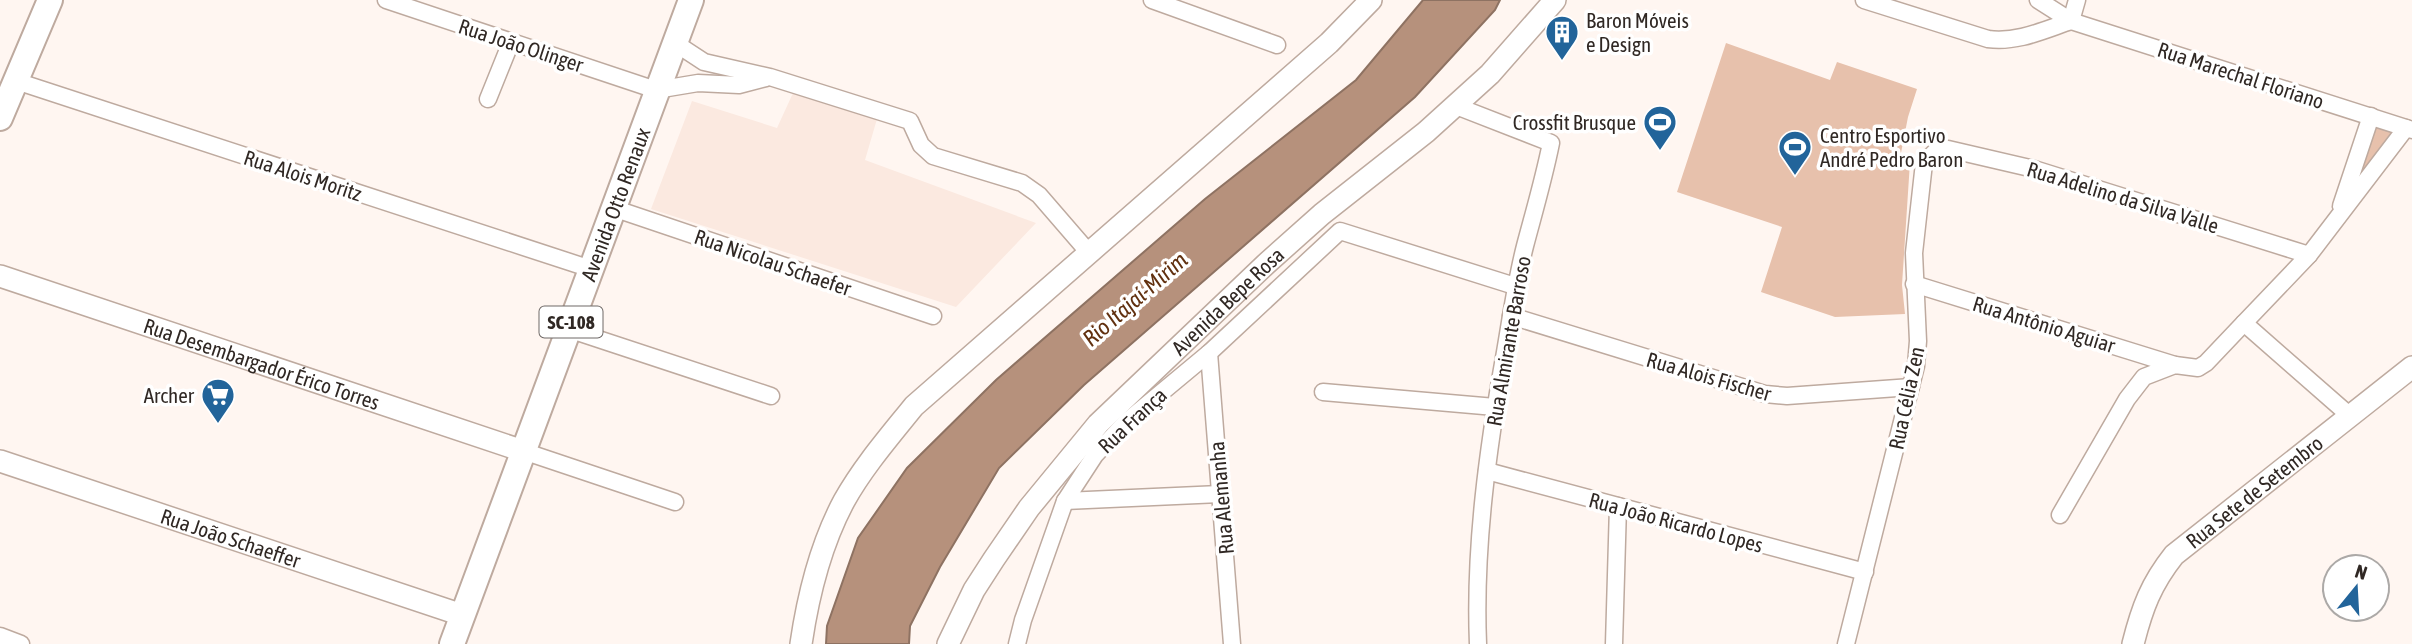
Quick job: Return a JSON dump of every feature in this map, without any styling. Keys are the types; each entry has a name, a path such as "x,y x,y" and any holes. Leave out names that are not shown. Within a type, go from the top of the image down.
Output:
{"main road":[{"path":"0,118 50,0"},
{"name":"Avenida Otto Renaux","path":"452,644 691,0"},
{"path":"800,644 820,560 843,503 871,458 914,406 1329,43 1371,0"},
{"name":"Avenida Bepe Rosa","path":"948,644 968,600 994,559 1029,508 1098,424 1322,214 1456,106 1517,46 1555,0"},
{"name":"Rua Desembargador Érico Torres","path":"0,276 523,451"},
{"name":"Rua Sete de Setembro","path":"2133,644 2147,595 2157,575 2174,555 2412,367"},
{"name":"Rua João Schaeffer","path":"0,461 463,615"}],"street":[{"name":"Rua João Olinger","path":"386,0 656,90"},
{"path":"1152,0 1277,45"},
{"path":"1864,0 2002,41 2071,21 2077,0"},
{"name":"Rua Marechal Floriano","path":"2038,0 2071,21 2409,129"},
{"path":"488,99 510,42"},
{"path":"675,43 704,62 770,77 910,121 921,145 933,156 1022,183 1039,195 1090,254"},
{"path":"656,90 698,83 738,85 770,77"},
{"name":"Rua Alois Moritz","path":"16,81 591,269"},
{"name":"Rua Almirante Barroso","path":"1456,106 1551,143 1525,248 1495,407 1487,471 1477,605 1478,644"},
{"path":"2336,219 2371,116"},
{"path":"2060,515 2135,387 2144,377 2175,365 2198,368 2206,363 2309,255 2409,129"},
{"name":"Rua Adelino da Silva Valle","path":"1935,152 1948,149 2034,169 2309,255"},
{"name":"Rua Célia Zen","path":"1846,644 1912,387 1918,341 1914,253 1924,163 1935,152"},
{"name":"Rua Nicolau Schaefer","path":"613,208 933,316"},
{"name":"Rua França","path":"1017,644 1065,501 1095,455 1145,405 1209,353 1340,231 1518,287"},
{"name":"Rua Antônio Aguiar","path":"1914,284 2175,365"},
{"name":"Rua Alois Fischer","path":"1511,316 1765,394 1787,396 1912,387"},
{"path":"2244,323 2349,415"},
{"path":"568,329 771,396"},
{"name":"Rua Alemanha","path":"1209,353 1232,644"},
{"path":"1323,392 1495,407"},
{"path":"523,451 675,502"},
{"name":"Rua João Ricardo Lopes","path":"1487,471 1865,572"},
{"path":"1065,501 1220,494"},
{"path":"1614,644 1618,506"},
{"path":"0,636 21,644"}],"shaded area":[{"name":"Centro Esportivo André Pedro Baron","path":"1726,43 1830,80 1837,62 1917,89 1900,158 1910,162 1902,285 1905,314 1835,317 1761,292 1782,227 1677,192"},
{"path":"793,93 877,119 865,160 1036,223 956,307 651,209 692,101 777,128"},
{"path":"2374,122 2399,130 2348,196"}],"water":[{"name":"Rio Itajaí-Mirim","path":"1423,0 1500,0 1495,10 1415,97 1084,385 999,468 940,567 910,626 909,644 826,644 827,626 858,538 907,468 996,380 1205,199 1356,80"}],"place":[{"name":"Baron Móveis e Design","path":"1562,62"},
{"name":"Crossfit Brusque","path":"1660,152"},
{"name":"Centro Esportivo André Pedro Baron","path":"1795,177"},
{"name":"Archer","path":"218,425"}]}
